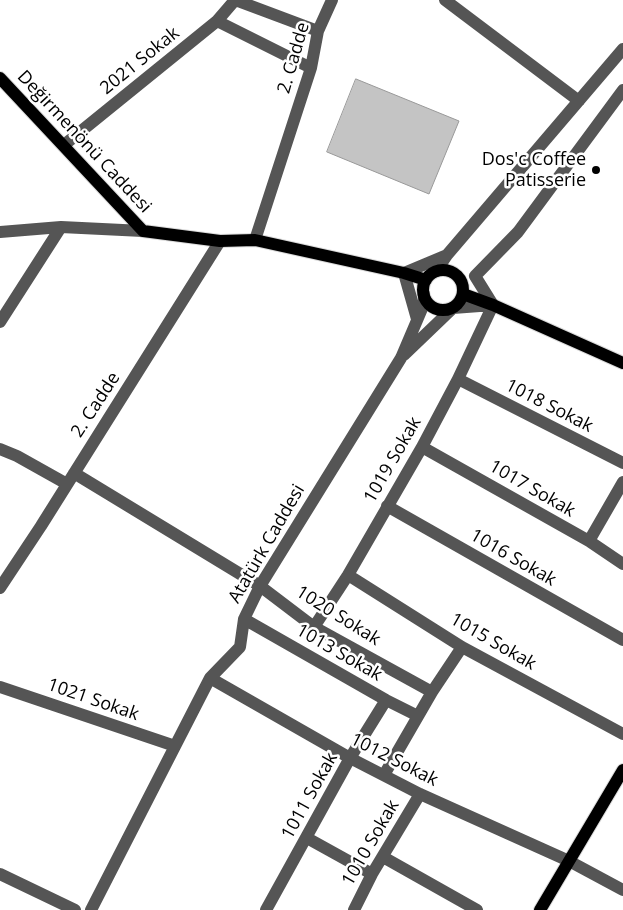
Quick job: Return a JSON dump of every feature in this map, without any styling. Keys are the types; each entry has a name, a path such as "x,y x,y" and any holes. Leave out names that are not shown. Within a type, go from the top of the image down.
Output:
{"main road":[{"name":"Değirmenönü Caddesi","path":"0,78 143,231"},
{"path":"143,231 220,241 255,240 404,272 426,280"},
{"path":"436,271 449,271 455,274 462,283 463,294 458,304 448,310 436,309 430,305 424,294 426,280 436,271"},
{"path":"463,294 493,305 623,363"},
{"path":"540,910 623,770"}],"street":[{"name":"2021 Sokak","path":"64,145 217,21 235,0"},
{"path":"235,0 318,31"},
{"name":"2. Cadde","path":"255,240 311,68 318,31 332,0"},
{"path":"445,0 579,100"},
{"path":"217,21 311,68"},
{"path":"436,271 447,255 623,49"},
{"path":"463,294 475,276 518,232 623,90"},
{"path":"0,232 61,227 143,231"},
{"path":"0,322 61,227"},
{"name":"2. Cadde","path":"0,588 220,241"},
{"path":"417,319 404,272 447,255"},
{"path":"401,358 453,308 493,305 475,276"},
{"path":"401,358 424,304 424,294"},
{"name":"1019 Sokak","path":"314,627 348,575 422,447 458,379 493,305"},
{"name":"Atatürk Caddesi","path":"91,910 210,678 240,647 244,619 260,586 401,358"},
{"name":"1018 Sokak","path":"458,379 623,463"},
{"name":"1017 Sokak","path":"422,447 589,541 623,564"},
{"name":"1020 Sokak","path":"0,449 70,478 260,586 314,627 432,692"},
{"path":"589,541 623,482"},
{"name":"1016 Sokak","path":"387,506 623,640"},
{"name":"1015 Sokak","path":"348,575 462,647 623,734"},
{"name":"1013 Sokak","path":"244,619 386,700 418,716"},
{"path":"384,775 432,692 462,647"},
{"name":"1012 Sokak","path":"210,678 350,758 420,794 569,861 623,890"},
{"name":"1021 Sokak","path":"0,687 175,746"},
{"name":"1011 Sokak","path":"266,910 350,758 386,700"},
{"name":"1010 Sokak","path":"354,910 372,874 420,794"},
{"path":"307,838 372,874"},
{"path":"383,857 477,910"},
{"path":"0,874 75,910"}],"building":[{"path":"356,79 459,121 429,194 327,152"}],"place":[{"name":"Dos'c Coffee Patisserie","path":"596,170"}]}
